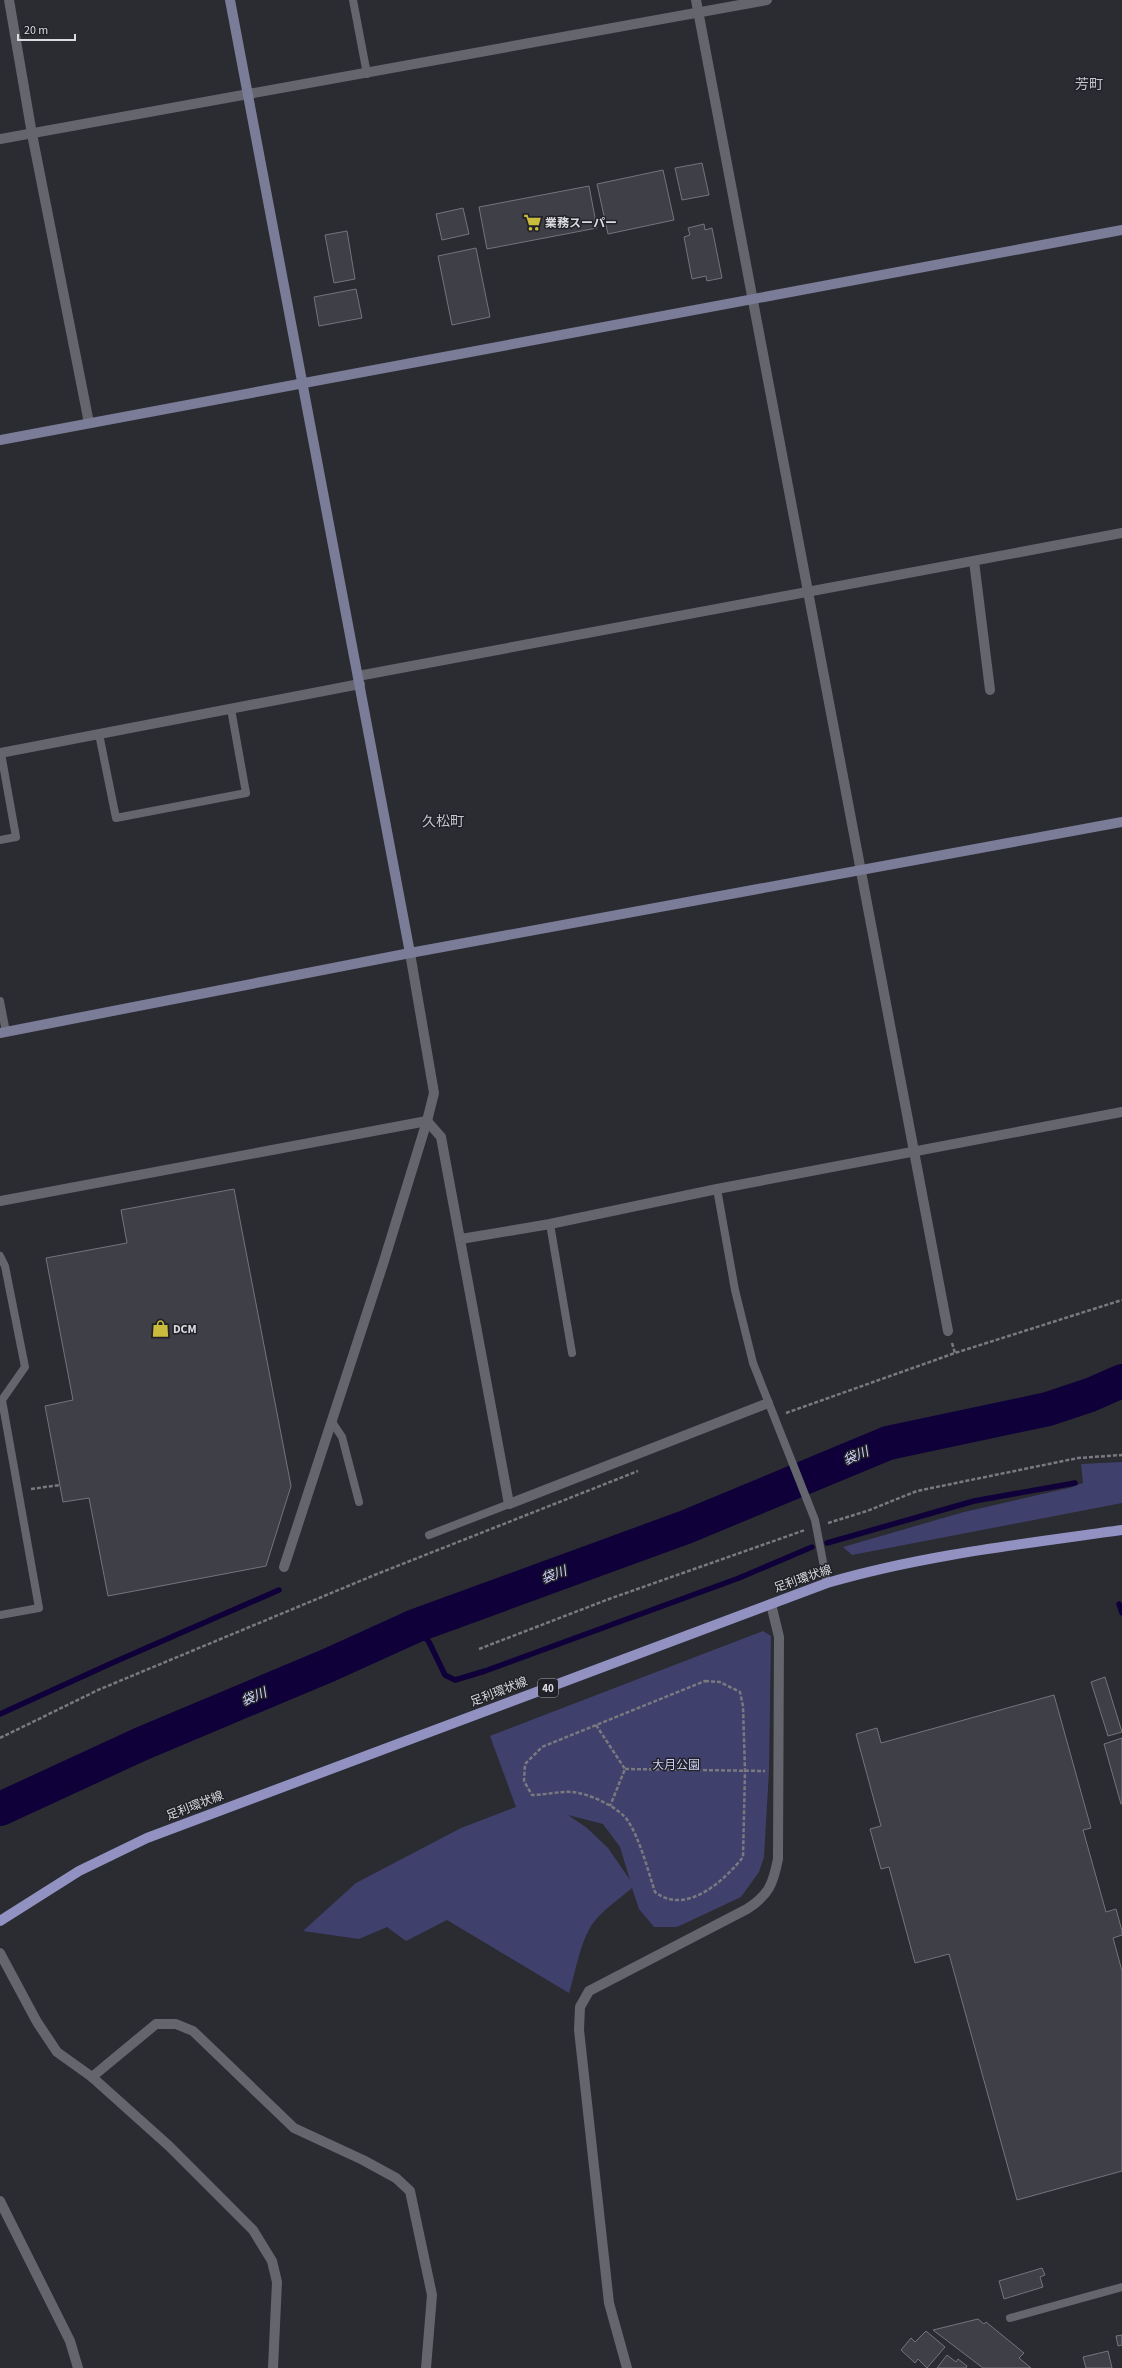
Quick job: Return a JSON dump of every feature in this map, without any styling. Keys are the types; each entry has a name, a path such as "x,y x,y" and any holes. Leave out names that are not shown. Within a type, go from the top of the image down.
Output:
{"main road":[{"name":"足利環状線","path":"0,1921 79,1871 113,1853 147,1838 827,1584 876,1569 922,1560 1122,1530"}],"street":[{"path":"9,0 32,134 89,423"},
{"path":"230,0 410,953 434,1093 427,1121 332,1422 284,1568"},
{"path":"696,0 948,1331"},
{"path":"0,139 248,96 767,0"},
{"path":"0,440 1122,230"},
{"path":"0,753 231,708 359,680 807,591 1122,533"},
{"path":"974,561 990,690"},
{"path":"3,1033 410,953 1122,822"},
{"path":"461,1239 550,1224 717,1190 1122,1112"},
{"path":"0,1201 427,1121"},
{"path":"427,1121 440,1137 461,1239 509,1504 768,1403"},
{"path":"627,2368 609,2303 579,2030 580,2007 589,1991 761,1900 774,1882 778,1859 779,1638 771,1604"},
{"path":"0,1953 37,2022 57,2052 92,2077 186,2162 253,2230 272,2261 277,2282 273,2368"},
{"path":"92,2077 156,2024 176,2024 194,2031 294,2128 363,2160 396,2178 410,2192 432,2295 426,2368"},
{"path":"0,2200 70,2341 78,2368"}],"lane":[{"path":"353,0 367,74"},
{"path":"99,734 116,818 246,793 231,708"},
{"path":"0,753 16,837 0,840"},
{"path":"0,1001 3,1033"},
{"path":"717,1190 742,1325 753,1363 815,1520 827,1584"},
{"path":"550,1224 572,1353"},
{"path":"0,1256 5,1266 25,1366 1,1400 39,1608 0,1616"},
{"path":"332,1422 342,1437 360,1502"},
{"path":"429,1535 509,1504"},
{"path":"1010,2318 1122,2287"}],"path":[{"path":"784,1413 955,1353 1122,1300"},
{"path":"827,1523 867,1511 917,1490 1078,1458 1122,1455"},
{"path":"0,1738 105,1687 377,1574 645,1468"},
{"path":"18,1492 60,1484"},
{"path":"479,1649 609,1599 807,1530"},
{"path":"705,1681 720,1682 740,1692 743,1706 745,1771 743,1857 718,1884 680,1902 664,1900 655,1892 632,1827 627,1819 610,1806 588,1795 571,1792 532,1795 524,1781 525,1764 537,1750 705,1681"},
{"path":"596,1725 624,1769"},
{"path":"624,1769 769,1771"},
{"path":"610,1806 624,1769"}],"green space":[{"path":"1122,1462 1122,1503 852,1555 843,1547 964,1512 1069,1488 1083,1483 1081,1464"},
{"name":"大月公園","path":"763,1631 771,1636 769,1771 764,1857 759,1872 741,1897 677,1927 654,1927 639,1909 632,1888 605,1910 591,1926 583,1942 569,1993 447,1920 406,1941 387,1927 359,1939 303,1931 356,1883 461,1828 516,1807 490,1736","holes":["568,1815 603,1824 620,1847 630,1880 608,1848 587,1828"]}],"building":[{"path":"702,163 709,195 682,200 675,168"},
{"path":"663,170 674,220 608,234 597,184"},
{"path":"589,186 597,228 487,249 479,207"},
{"path":"463,208 469,234 442,240 436,214"},
{"path":"704,224 705,230 712,228 722,278 707,281 706,276 692,279 684,237 690,235 688,228"},
{"path":"347,231 355,279 334,283 325,235"},
{"path":"476,248 490,317 452,325 438,256"},
{"path":"356,289 362,318 319,326 314,297"},
{"name":"DCM","path":"234,1189 291,1486 266,1566 108,1596 89,1498 63,1502 45,1406 73,1400 46,1258 127,1243 121,1210"},
{"path":"1105,1677 1122,1732 1108,1736 1091,1682"},
{"path":"1054,1695 1091,1828 1083,1830 1106,1912 1116,1909 1122,1931 1122,1935 1113,1938 1122,1971 1122,2171 1017,2200 949,1954 915,1963 889,1867 881,1869 870,1829 881,1826 856,1734 877,1728 881,1743"},
{"path":"1122,1738 1122,1804 1121,1804 1104,1744"},
{"path":"1042,2268 1045,2275 1040,2277 1043,2287 1004,2299 999,2281"},
{"path":"978,2319 984,2324 986,2322 1024,2353 1019,2358 1031,2368 983,2368 933,2330"},
{"path":"926,2331 945,2347 927,2368 918,2359 915,2363 901,2350 911,2338 915,2342"},
{"path":"1122,2335 1122,2345 1118,2346 1116,2336"},
{"path":"1108,2351 1112,2368 1086,2368 1083,2357"},
{"path":"947,2355 956,2362 958,2359 967,2366 966,2368 937,2368"}],"waterway":[{"name":"袋川","path":"0,1809 141,1744 329,1665 415,1626 686,1527 888,1443 1048,1409 1090,1395 1122,1381"},
{"path":"827,1543 974,1501 1075,1483"},
{"path":"415,1626 429,1642 445,1675 455,1680 485,1671 739,1578 812,1547"},
{"path":"0,1714 279,1590"},
{"path":"1119,1604 1122,1613"}],"place":[{"name":"業務スーパー","path":"532,223"},
{"name":"DCM","path":"160,1329"}],"district":[{"name":"芳町","path":"1089,85"},
{"name":"久松町","path":"443,822"}]}
